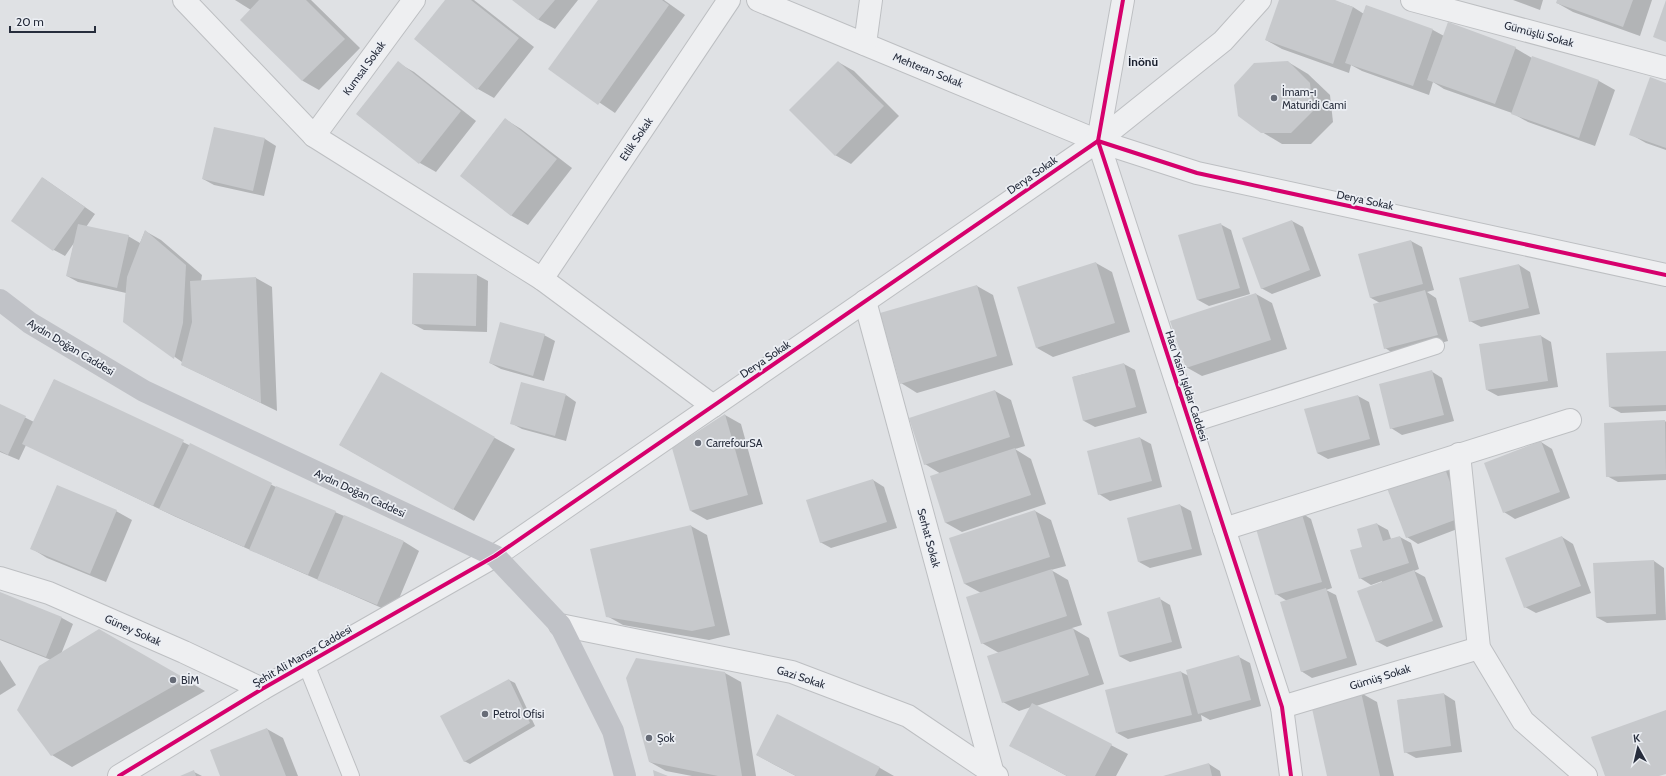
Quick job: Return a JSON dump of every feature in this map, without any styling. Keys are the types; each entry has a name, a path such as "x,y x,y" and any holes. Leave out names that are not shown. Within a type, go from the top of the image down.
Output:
{"main road":[{"name":"Aydın Doğan Caddesi","path":"0,300 30,323 144,391 495,556 560,625 613,730 625,776"}],"street":[{"path":"184,0 314,136 542,279 713,406"},
{"name":"Kumsal Sokak","path":"314,136 414,0"},
{"name":"Etlik Sokak","path":"542,279 729,0"},
{"name":"Mehteran Sokak","path":"758,0 1098,141"},
{"path":"864,44 871,0"},
{"name":"Hacı Yasin Işıldar Caddesi","path":"1123,0 1098,141 1282,707 1290,776"},
{"path":"1098,141 1223,41 1260,0"},
{"name":"Gümüşlü Sokak","path":"1412,0 1666,68"},
{"name":"Derya Sokak","path":"495,556 1098,141 1197,173 1666,275"},
{"name":"Serhat Sokak","path":"865,301 995,775"},
{"path":"1224,529 1570,420"},
{"path":"1460,454 1479,648 1523,722 1586,776"},
{"name":"Şehit Ali Mansız Caddesi","path":"119,776 262,689 495,556"},
{"name":"Güney Sokak","path":"0,578 49,593 184,652 262,689"},
{"name":"Gazi Sokak","path":"560,625 792,672 908,716 995,775"},
{"name":"Gümüş Sokak","path":"1282,707 1479,648"}],"lane":[{"path":"1190,425 1436,346"},
{"path":"306,664 351,776"}],"building":[{"path":"259,0 306,0 345,39 302,81 240,20"},
{"path":"445,0 471,0 519,38 477,90 414,39"},
{"path":"512,0 555,0 538,20"},
{"path":"598,0 662,0 669,5 598,105 548,69"},
{"path":"1279,0 1335,0 1353,7 1333,64 1265,40"},
{"path":"1557,0 1633,0 1623,27 1556,3"},
{"path":"1666,0 1666,42 1653,37"},
{"path":"1366,5 1433,29 1413,86 1345,63"},
{"path":"1448,22 1516,47 1495,104 1427,80"},
{"path":"1532,56 1599,80 1579,138 1511,114"},
{"path":"398,61 461,111 419,164 356,114"},
{"path":"838,61 884,106 835,156 789,110"},
{"name":"İmam-ı Maturidi Cami","path":"1288,61 1310,83 1313,111 1291,133 1261,133 1238,116 1234,85 1254,63"},
{"path":"1650,77 1666,83 1666,148 1629,135"},
{"path":"505,118 557,159 511,216 460,176"},
{"path":"214,127 265,138 253,191 202,179"},
{"path":"42,177 85,207 53,251 11,221"},
{"path":"1292,220 1310,270 1261,289 1242,238"},
{"path":"1221,223 1240,288 1197,300 1178,235"},
{"path":"78,224 129,235 117,288 66,276"},
{"path":"145,230 186,265 183,323 174,359 123,322 127,277"},
{"path":"1411,240 1423,284 1370,298 1358,254"},
{"path":"1096,262 1115,323 1036,348 1017,287"},
{"path":"1519,264 1529,308 1469,322 1459,278"},
{"path":"413,273 477,274 476,326 412,324"},
{"path":"256,277 261,403 181,365 192,322 190,281"},
{"path":"977,285 997,356 900,384 880,313"},
{"path":"1425,290 1438,335 1384,349 1373,304"},
{"path":"1256,293 1271,340 1186,368 1170,321"},
{"path":"500,322 545,334 533,376 489,363"},
{"path":"1541,335 1548,381 1486,390 1479,344"},
{"path":"1666,351 1666,405 1609,407 1606,353"},
{"path":"1124,363 1136,407 1083,421 1072,377"},
{"path":"1432,370 1444,415 1390,429 1379,384"},
{"path":"381,372 495,437 453,510 339,445"},
{"path":"54,379 184,440 153,506 22,444"},
{"path":"521,382 566,394 555,436 510,424"},
{"path":"995,390 1010,437 924,465 909,418"},
{"path":"1358,395 1370,439 1317,453 1304,409"},
{"path":"0,404 26,416 8,455 0,451"},
{"path":"725,414 748,495 690,511 672,448"},
{"path":"1665,420 1666,474 1606,477 1604,423"},
{"path":"1140,437 1152,481 1098,495 1087,451"},
{"path":"1541,441 1560,492 1503,513 1484,463"},
{"path":"190,443 272,483 244,547 159,509"},
{"path":"1015,448 1031,495 945,523 930,476"},
{"path":"1444,466 1463,517 1406,538 1387,488"},
{"path":"873,479 887,522 820,543 806,500"},
{"path":"57,485 117,510 90,574 30,549"},
{"path":"276,486 336,511 308,575 249,550"},
{"path":"1180,504 1192,549 1138,562 1127,518"},
{"path":"1035,510 1050,557 964,584 949,538"},
{"path":"1301,511 1322,582 1275,595 1255,525"},
{"path":"344,515 404,541 377,605 317,580"},
{"path":"1377,523 1383,541 1400,536 1409,563 1359,579 1350,550 1362,547 1357,529"},
{"path":"691,525 715,626 692,631 606,617 590,549"},
{"path":"1562,536 1581,586 1524,608 1505,558"},
{"path":"1654,560 1656,614 1596,617 1593,563"},
{"path":"1052,569 1067,616 981,644 966,597"},
{"path":"1414,570 1433,621 1376,642 1357,591"},
{"path":"1326,588 1347,658 1301,672 1280,602"},
{"path":"0,592 62,617 46,657 0,639"},
{"path":"1160,597 1172,642 1119,656 1107,612"},
{"path":"1073,628 1089,675 1002,703 987,656"},
{"path":"99,629 186,679 51,756 17,710 39,666"},
{"path":"1239,655 1251,700 1198,714 1186,670"},
{"path":"636,658 725,672 742,776 718,776 649,762 626,678"},
{"path":"1181,671 1192,715 1116,733 1105,690"},
{"path":"509,679 530,723 464,762 440,716"},
{"path":"1361,692 1380,776 1327,776 1311,704"},
{"path":"1444,693 1451,746 1404,753 1397,700"},
{"path":"1032,703 1112,744 1095,776 1067,776 1009,746"},
{"path":"1666,710 1666,774 1659,776 1605,776 1591,737"},
{"path":"777,714 880,767 875,776 796,776 756,755"},
{"path":"267,728 286,776 220,776 210,750"},
{"path":"1209,763 1212,776 1163,776"},
{"path":"194,770 196,776 180,776"},
{"path":"653,770 668,776 654,776"}],"cycle path":[{"path":"1123,0 1098,141 1282,707 1291,776"},
{"path":"119,776 262,689 495,556 1098,141 1197,173 1666,275"}],"place":[{"name":"İmam-ı Maturidi Cami","path":"1274,98"},
{"name":"CarrefourSA","path":"698,443"},
{"name":"BİM","path":"173,680"},
{"name":"Petrol Ofisi","path":"485,714"},
{"name":"Şok","path":"649,738"}],"district":[{"name":"İnönü","path":"1143,62"}]}
